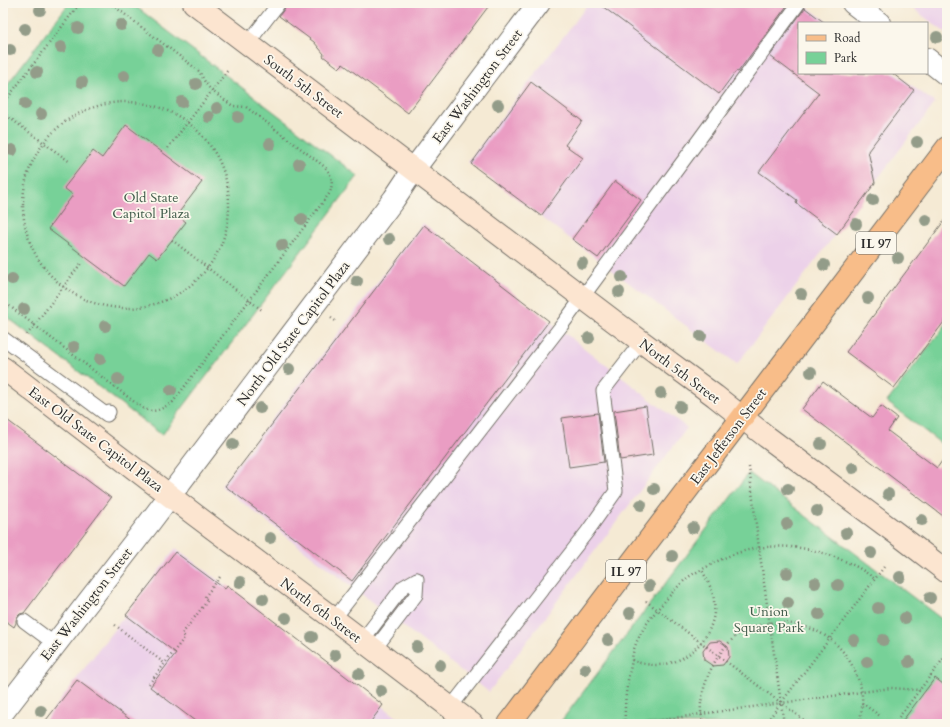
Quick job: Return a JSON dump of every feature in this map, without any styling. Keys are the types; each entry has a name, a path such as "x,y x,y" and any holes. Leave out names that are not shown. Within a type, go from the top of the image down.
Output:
{"main road":[{"name":"South 5th Street","path":"194,3 414,169"},
{"name":"East Jefferson Street","path":"509,724 947,148"},
{"name":"North 5th Street","path":"414,169 947,572"},
{"name":"East Old State Capitol Plaza","path":"3,368 170,496"},
{"name":"North 6th Street","path":"170,496 472,724"}],"street":[{"name":"East Washington Street","path":"414,169 540,3"},
{"path":"853,3 879,22"},
{"path":"928,60 947,75"},
{"name":"North Old State Capitol Plaza","path":"170,496 394,199 414,169"},
{"name":"East Washington Street","path":"3,712 170,496"}],"lane":[{"path":"248,43 279,3"},
{"path":"334,619 582,297 799,3"},
{"path":"3,338 107,415 109,412"},
{"path":"450,708 587,532 616,491 603,391 641,342"},
{"path":"417,579 416,595 368,645 402,587 417,579"},
{"path":"24,621 55,644"}],"path":[{"path":"3,104 80,3"},
{"path":"3,301 141,407 147,410 161,409 173,402 332,188 331,177 325,167 246,107 233,106 212,91 206,84 199,71 110,3"},
{"path":"168,148 228,70"},
{"path":"125,101 157,106 171,110 188,122 209,142 216,153 226,178 228,189 226,228 221,244 207,267 190,285 180,292 154,304 140,307 128,309 105,308 73,295 62,287 47,272 34,254 25,226 23,205 25,182 31,165 44,144 60,126 70,119 85,110 110,103 125,101"},
{"path":"3,113 70,162"},
{"path":"172,240 263,311"},
{"path":"23,340 82,262"},
{"path":"3,403 7,406 3,412"},
{"path":"749,467 784,724"},
{"path":"625,724 626,688 628,675 639,636 657,609 675,590 688,578 717,561 734,553 770,546 795,547 832,556 859,567 875,579"},
{"path":"765,724 884,567"},
{"path":"632,660 655,665 667,664 682,659 692,652 709,632 714,615 714,601 711,588 702,570"},
{"path":"149,684 185,637 182,634 208,600 204,598 220,577"},
{"path":"646,601 808,724"},
{"path":"703,724 701,704 704,687 719,656 732,640 741,633 754,626 770,622 788,623 808,627 830,638 846,654 853,667 862,692 859,724"},
{"path":"115,625 164,663"},
{"path":"899,717 947,654"},
{"path":"638,724 891,688 920,690"},
{"path":"862,703 880,716"}],"shaded area":[{"path":"589,3 802,3 828,22 798,22 798,74 896,74 935,103 737,364 468,162"},
{"path":"906,3 947,3 947,34"},
{"path":"423,223 687,428 489,692 221,486"},
{"path":"176,548 406,724 42,724"}],"green space":[{"name":"Old State Capitol Plaza","path":"69,3 131,3 358,176 162,435 3,314 3,90"},
{"path":"947,323 947,448 887,402"},
{"name":"Union Square Park","path":"749,473 947,623 947,724 559,724"}],"building":[{"path":"287,3 491,3 408,113 343,64 339,68 323,56 324,54 314,42 279,16"},
{"path":"598,3 789,3 738,72 736,71 719,94"},
{"path":"805,8 824,22 798,22 798,74 893,74 914,90 868,151 875,183 837,234 796,203 797,200 759,172 819,93 770,56"},
{"path":"531,82 582,121 565,145 583,158 541,216 471,164"},
{"path":"126,125 202,182 177,215 186,222 157,259 149,253 124,286 48,229 73,195 64,188 93,151 102,158"},
{"path":"615,181 641,200 598,258 572,239"},
{"path":"947,217 947,318 894,388 846,352"},
{"path":"424,225 549,321 352,581 225,486"},
{"path":"823,381 872,418 881,406 897,418 888,431 937,468 947,454 947,519 802,409"},
{"path":"646,406 653,455 620,460 614,411"},
{"path":"598,413 604,462 569,467 562,418"},
{"path":"3,417 111,498 24,613 18,616 14,627 3,619"},
{"path":"175,552 225,589 227,585 383,705 369,724 199,724 150,687 176,653 126,615"},
{"path":"720,641 728,647 729,657 723,665 713,666 704,660 703,651 710,642"},
{"path":"935,678 947,687 947,724 900,724"},
{"path":"77,680 136,724 43,724"}]}
